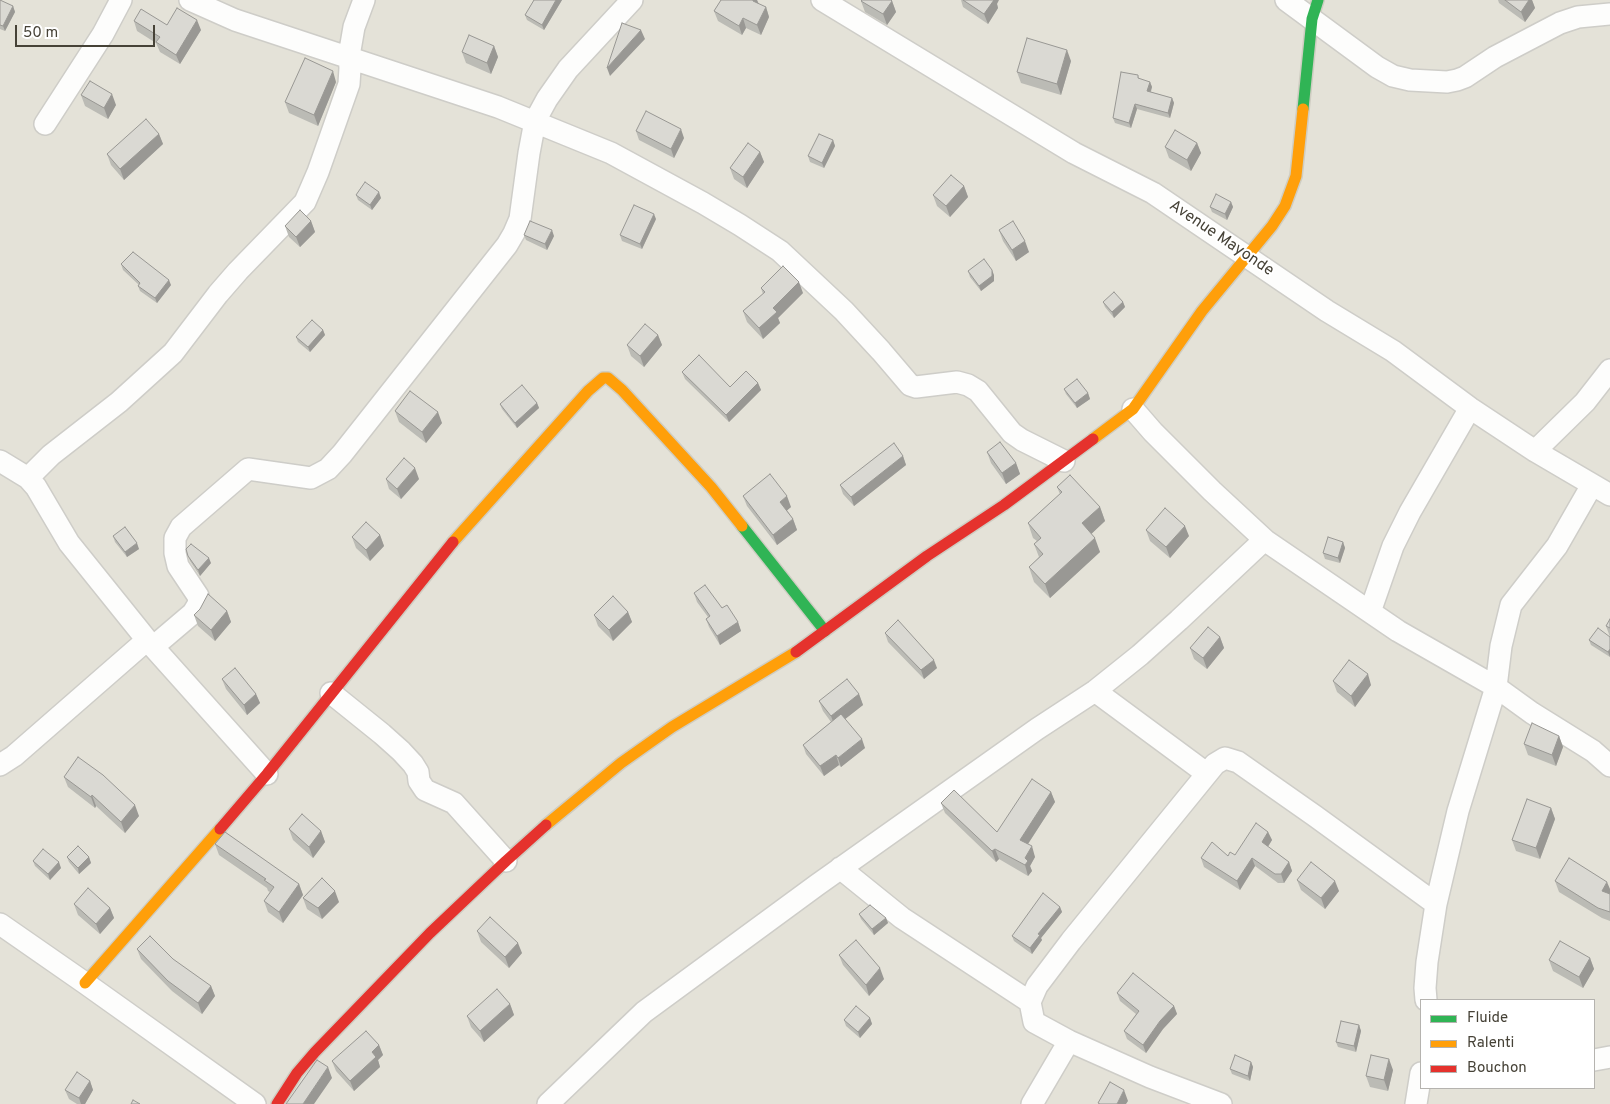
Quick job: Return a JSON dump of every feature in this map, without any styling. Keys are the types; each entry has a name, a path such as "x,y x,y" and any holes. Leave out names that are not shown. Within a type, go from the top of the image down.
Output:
{"street":[{"path":"45,124 103,34 121,0"},
{"path":"190,0 235,20 349,56 536,121 611,154 740,225 780,251 844,311 882,351 910,385 916,387 957,382 968,385 978,391 1012,432 1022,440 1064,461"},
{"path":"28,478 51,455 119,402 173,353 238,271 305,202 318,172 348,84 349,56 354,27 364,0"},
{"path":"0,765 14,756 150,644 193,613 199,603 198,596 178,566 175,553 176,538 181,527 248,469 304,478 318,475 328,470 364,428 500,256 520,219 529,153 536,121 547,98 568,69 632,0"},
{"name":"Avenue Mayonde","path":"822,0 1074,153 1153,193 1327,311 1393,351 1470,408 1535,451 1601,490"},
{"path":"1286,0 1315,10 1377,67 1394,76 1410,80 1447,82 1464,77 1495,57 1560,23 1578,17 1610,14"},
{"path":"277,1104 297,1073 342,1023 430,933 506,861 572,803 628,758 672,727 801,649 927,556 1004,505 1133,409 1202,311 1272,226 1285,206 1296,176 1315,10"},
{"path":"1535,451 1585,402 1610,370"},
{"path":"85,983 267,774 449,546 588,391 603,378 608,378 622,390 711,487 825,631"},
{"path":"1370,612 1393,546 1470,408"},
{"path":"1133,409 1153,432 1212,491 1266,541 1398,631 1496,687 1532,713 1593,751 1610,766"},
{"path":"0,461 28,478 36,487 68,543 150,644 267,774"},
{"path":"1426,999 1427,962 1436,904 1458,811 1496,687 1501,646 1511,605 1601,490"},
{"path":"548,1104 644,1012 840,868 1094,691 1140,655 1261,543 1266,541"},
{"path":"1094,691 1206,773"},
{"path":"331,693 401,751 418,772 419,781 425,790 454,804 506,861"},
{"path":"1222,1104 1190,1098 1034,1022 1030,1002 1037,986 1071,941 1215,764 1225,758 1238,762 1436,904"},
{"path":"840,868 902,918 1030,1002"},
{"path":"0,924 255,1104"},
{"path":"1032,1104 1069,1040"},
{"path":"1595,1060 1610,1057"},
{"path":"1416,1104 1420,1079"}],"shaded area":[{"path":"0,0 1610,0 1610,1104 0,1104"}],"building":[{"path":"0,0 13,6 3,26 0,25"},
{"path":"534,0 556,0 542,25 525,15"},
{"path":"721,0 753,0 766,7 757,25 743,18 739,26 714,11"},
{"path":"862,0 891,0 892,1 883,14"},
{"path":"963,0 994,0 984,14"},
{"path":"1505,0 1529,0 1521,12"},
{"path":"177,8 197,20 176,55 156,42 160,37 134,21 141,9 167,25"},
{"path":"622,23 641,30 607,68"},
{"path":"469,35 494,46 487,63 462,52"},
{"path":"1027,38 1067,50 1057,84 1017,72"},
{"path":"305,58 333,71 314,115 285,102"},
{"path":"1121,72 1138,75 1138,78 1150,82 1147,91 1172,98 1168,113 1135,104 1129,123 1113,118"},
{"path":"90,81 112,94 104,108 81,95"},
{"path":"646,111 681,129 671,149 636,131"},
{"path":"146,119 159,134 120,169 107,154"},
{"path":"1175,130 1197,143 1187,160 1165,147"},
{"path":"819,134 833,140 822,163 808,156"},
{"path":"748,143 760,152 743,177 730,168"},
{"path":"951,175 964,186 946,206 933,195"},
{"path":"365,182 379,192 370,205 356,195"},
{"path":"1216,194 1231,202 1225,214 1210,207"},
{"path":"634,205 654,214 640,244 620,235"},
{"path":"300,210 311,221 296,237 285,226"},
{"path":"530,221 552,230 545,244 524,235"},
{"path":"1013,221 1025,241 1012,250 999,230"},
{"path":"133,252 169,280 155,298 138,286 140,283 121,264"},
{"path":"984,259 992,270 992,276 979,286 968,271"},
{"path":"783,266 799,282 773,308 777,312 759,328 743,311 765,292 761,288"},
{"path":"1114,292 1123,302 1112,312 1103,302"},
{"path":"312,320 323,330 308,347 296,337"},
{"path":"645,324 658,335 640,356 627,345"},
{"path":"699,355 730,387 746,371 758,383 726,415 682,372"},
{"path":"1077,379 1088,393 1075,403 1064,389"},
{"path":"522,385 537,403 515,423 500,404"},
{"path":"410,391 438,412 422,432 395,411"},
{"path":"1000,442 1016,463 1002,473 987,452"},
{"path":"894,443 903,456 851,497 840,485"},
{"path":"404,458 415,468 397,489 386,479"},
{"path":"770,474 787,496 780,502 793,519 773,535 743,496"},
{"path":"1070,475 1100,507 1082,523 1095,538 1045,584 1029,567 1043,554 1034,544 1041,538 1028,523 1062,492 1057,487"},
{"path":"1165,508 1185,526 1166,547 1146,530"},
{"path":"366,522 380,535 366,550 352,537"},
{"path":"125,527 137,543 125,552 113,536"},
{"path":"1328,537 1343,542 1338,558 1323,553"},
{"path":"191,544 209,558 198,570 188,556 186,549"},
{"path":"705,585 722,608 727,605 738,622 717,636 706,619 710,616 694,593"},
{"path":"208,594 227,611 211,630 194,615 200,609"},
{"path":"613,596 628,612 609,630 594,615"},
{"path":"1610,619 1610,628 1606,626"},
{"path":"898,620 934,660 921,670 885,633"},
{"path":"1208,627 1220,637 1203,658 1190,648"},
{"path":"1598,628 1610,637 1610,649 1608,652 1589,640"},
{"path":"1349,660 1368,674 1351,696 1333,681"},
{"path":"235,668 256,694 244,705 222,679"},
{"path":"847,679 859,694 831,716 819,701"},
{"path":"841,714 862,739 838,758 836,755 820,766 803,745"},
{"path":"1532,723 1559,736 1552,755 1524,744"},
{"path":"78,757 103,775 135,805 121,822 92,795 91,797 64,777"},
{"path":"1032,779 1051,792 1020,840 1032,846 1025,858 1028,861 1025,865 995,849 992,851 941,803 954,790 997,832"},
{"path":"1527,799 1551,808 1536,848 1512,840"},
{"path":"302,814 321,831 309,847 289,829"},
{"path":"1256,823 1268,832 1262,842 1289,862 1281,874 1275,874 1252,858 1237,881 1201,858 1212,842 1228,856 1230,852 1235,855"},
{"path":"225,832 299,884 279,912 264,901 274,887 264,880 266,879 215,844"},
{"path":"78,846 89,857 78,868 67,857"},
{"path":"43,849 59,862 48,874 33,861"},
{"path":"1569,858 1607,882 1602,891 1610,894 1610,912 1598,908 1555,881"},
{"path":"1311,862 1335,881 1321,898 1297,880"},
{"path":"322,878 335,891 318,908 303,898"},
{"path":"88,888 110,908 96,924 74,904"},
{"path":"1043,893 1060,907 1038,934 1040,935 1030,948 1012,936"},
{"path":"870,905 886,918 872,929 859,914"},
{"path":"490,917 518,943 505,957 477,931"},
{"path":"150,936 173,959 211,986 198,1003 168,981 137,949"},
{"path":"856,940 880,968 866,985 839,955"},
{"path":"1560,941 1590,958 1579,977 1549,960"},
{"path":"1133,973 1174,1006 1160,1021 1143,1045 1124,1031 1139,1011 1117,993"},
{"path":"497,989 510,1004 480,1031 467,1016"},
{"path":"856,1006 870,1018 858,1032 844,1020"},
{"path":"1341,1021 1359,1025 1354,1046 1336,1042"},
{"path":"366,1031 379,1045 372,1052 376,1057 350,1081 332,1061"},
{"path":"1235,1055 1251,1062 1248,1076 1230,1069"},
{"path":"1371,1055 1389,1059 1384,1080 1366,1076"},
{"path":"317,1060 328,1067 303,1104 286,1104"},
{"path":"77,1072 90,1081 79,1098 65,1090"},
{"path":"1110,1082 1124,1090 1117,1104 1098,1103"},
{"path":"133,1100 140,1104 131,1104"}],"traffic: fast":[{"path":"1303,109 1312,19 1318,0"},
{"path":"742,526 825,631"}],"traffic: slow":[{"path":"1093,439 1133,409 1202,311 1272,226 1285,206 1296,176 1303,109"},
{"path":"453,542 588,391 603,378 608,378 622,390 711,487 742,526"},
{"path":"546,825 621,763 672,727 796,652"},
{"path":"85,983 220,829"}],"traffic: jam":[{"path":"796,652 927,556 1004,505 1093,439"},
{"path":"220,829 267,774 453,542"},
{"path":"277,1104 297,1073 315,1052 430,933 546,825"}]}
